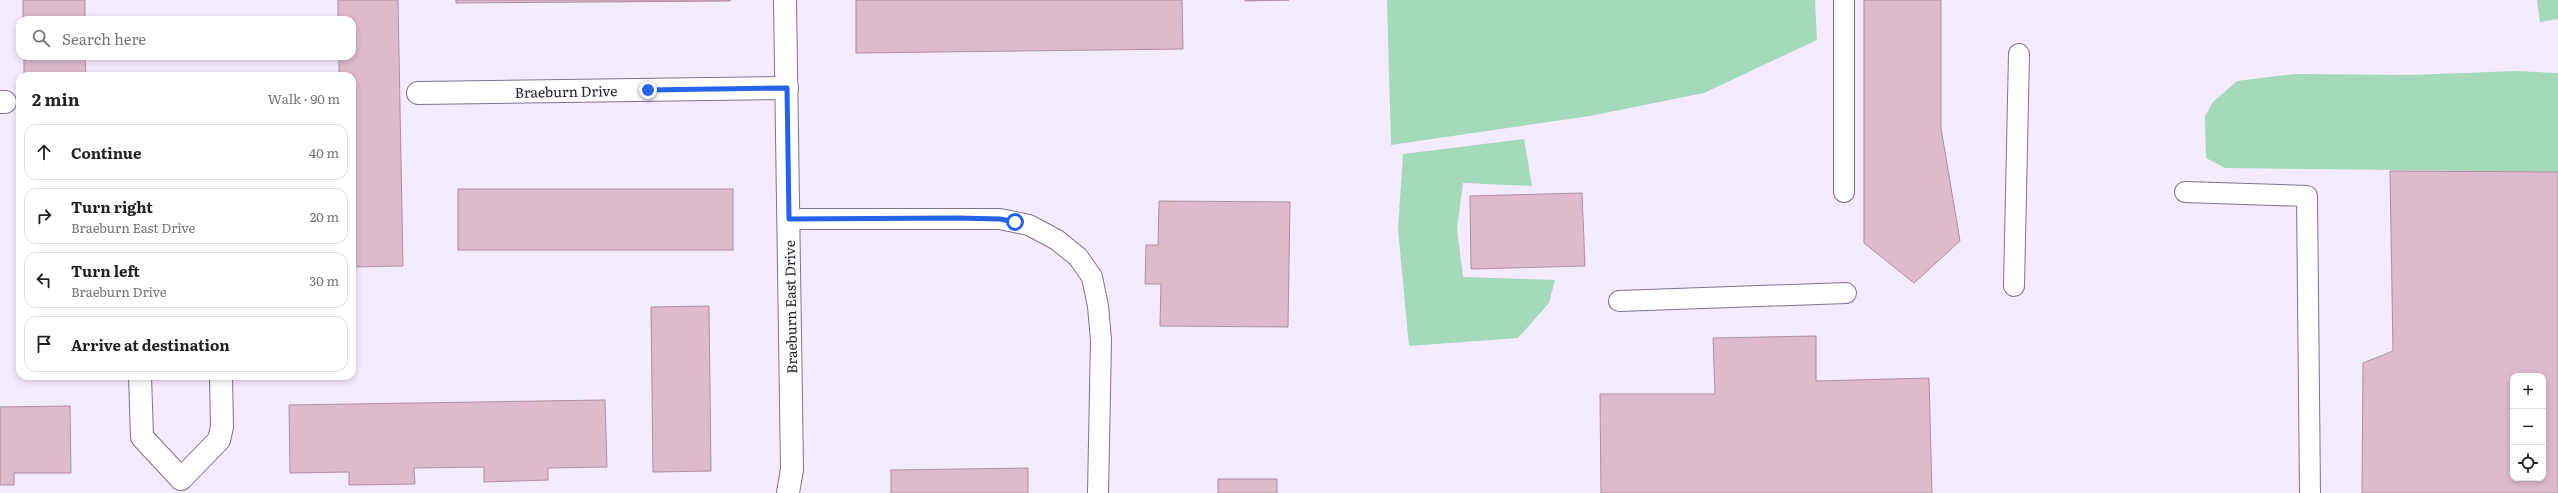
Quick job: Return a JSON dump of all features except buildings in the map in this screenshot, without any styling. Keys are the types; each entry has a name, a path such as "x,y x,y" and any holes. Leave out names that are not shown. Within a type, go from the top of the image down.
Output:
{"street":[{"name":"Braeburn East Drive","path":"785,0 792,469 788,493"},
{"name":"Braeburn Drive","path":"418,93 787,88"},
{"path":"140,380 142,437 182,486 219,440 222,427 221,380"}],"lane":[{"path":"1844,0 1844,192"},
{"path":"2014,286 2019,54"},
{"path":"2186,192 2307,196 2310,493"},
{"path":"789,219 1000,219 1029,225 1056,240 1078,257 1092,277 1098,306 1101,340 1098,493"},
{"path":"1619,301 1846,293"}],"green space":[{"path":"1387,0 1815,0 1817,40 1704,93 1590,116 1391,145"},
{"path":"2537,0 2558,0 2558,19 2540,22"},
{"path":"2515,71 2558,73 2558,172 2225,168 2206,158 2205,116 2213,102 2237,81 2295,74 2411,75"},
{"path":"1524,139 1532,186 1463,183 1457,229 1463,277 1555,280 1549,303 1518,338 1409,346 1398,229 1403,154"}],"route":[{"path":"648,90 787,88 789,219 956,218 1000,219 1015,222"}]}
